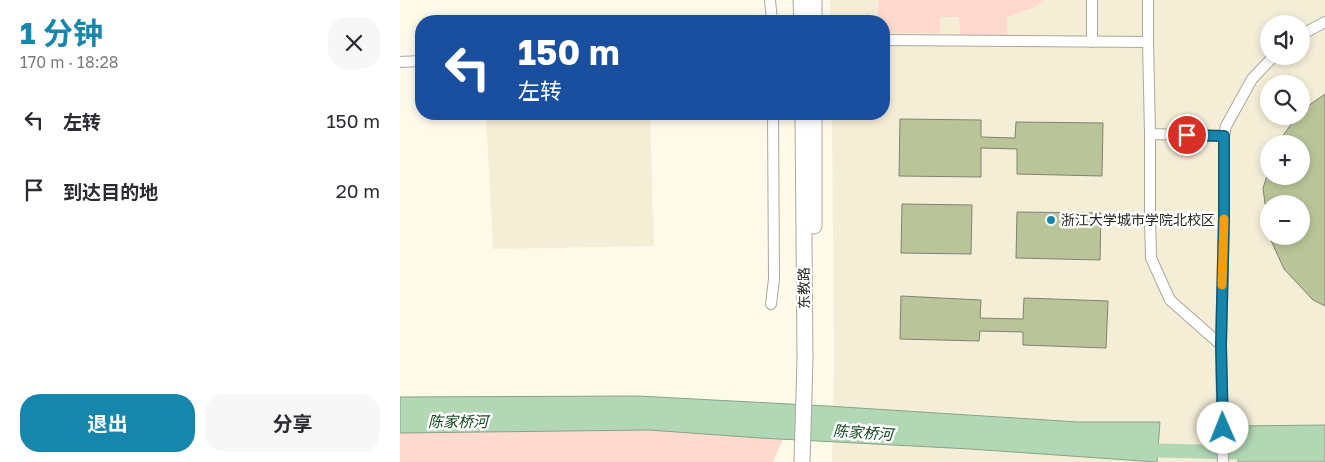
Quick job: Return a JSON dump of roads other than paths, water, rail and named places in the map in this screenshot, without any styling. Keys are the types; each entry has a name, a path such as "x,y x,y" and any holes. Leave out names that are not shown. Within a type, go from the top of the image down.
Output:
{"street":[{"path":"770,0 771,15"},
{"path":"802,0 802,15"},
{"path":"814,0 814,15"},
{"path":"1092,0 1092,42"},
{"path":"1148,0 1151,258 1170,300 1221,345"},
{"path":"1310,30 1325,22"},
{"path":"890,40 1148,42"},
{"path":"400,62 415,61"},
{"path":"1223,462 1221,345 1224,136 1226,126 1252,79 1265,65"},
{"path":"772,120 774,279 772,304"},
{"name":"东教路","path":"802,120 812,462"},
{"name":"东教路","path":"802,462 809,358 814,120"},
{"path":"1150,134 1224,136"}],"water":[{"path":"638,396 1078,422 1160,422 1157,462 649,430 400,433 400,397"},
{"path":"1325,425 1325,462 1238,462 1238,426"}],"waterway":[{"name":"陈家桥河","path":"1140,450 1256,453"}],"place":[{"name":"浙江大学城市学院北校区","path":"1051,220"}]}
